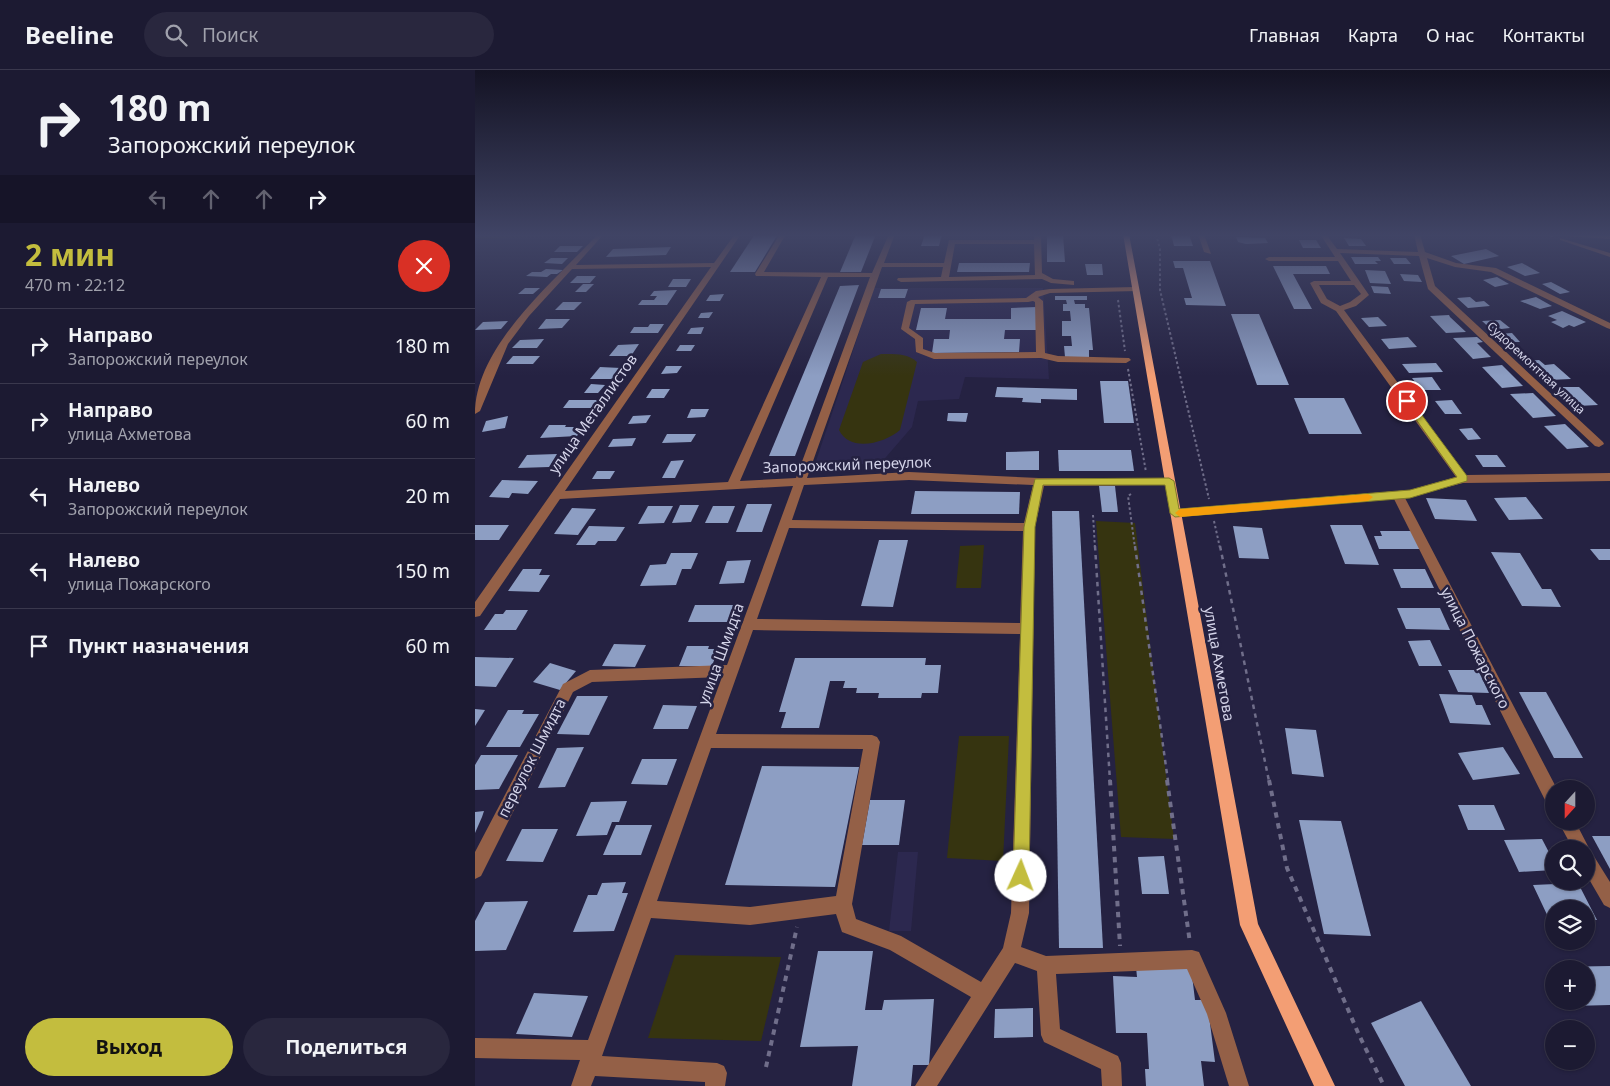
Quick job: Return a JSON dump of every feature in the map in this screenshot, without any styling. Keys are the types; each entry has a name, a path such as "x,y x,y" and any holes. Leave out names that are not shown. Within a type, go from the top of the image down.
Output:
{"main road":[{"name":"улица Ахметова","path":"1134,281 1249,925 1325,1086"}],"street":[{"path":"475,411 504,344 532,306 558,281"},
{"name":"улица Металлистов","path":"475,612 704,281"},
{"path":"733,484 823,281"},
{"name":"улица Шмидта","path":"581,1086 873,281"},
{"path":"1059,281 1135,286"},
{"name":"Судоремонтная улица","path":"1430,281 1431,287 1599,444"},
{"path":"1517,281 1610,326"},
{"path":"1339,308 1353,304 1365,295 1356,283 1314,283 1324,301 1339,308 1463,479"},
{"path":"1126,360 1058,359 1041,355 934,356 924,354 919,350 919,338 905,329 911,302 1028,300 1050,291 1135,286"},
{"path":"1032,298 1039,301 1041,355"},
{"name":"Запорожский переулок","path":"555,495 909,476 1039,482 1169,481"},
{"path":"1175,513 1410,494 1463,479 1610,477"},
{"path":"925,1086 1011,952 1020,913 1029,527 1039,482"},
{"name":"улица Пожарского","path":"1398,495 1545,782"},
{"path":"786,524 1029,527"},
{"path":"749,624 1027,629"},
{"name":"переулок Шмидта","path":"475,870 568,688 590,676 731,671"},
{"path":"706,741 872,742 843,904 848,926 895,942 984,994"},
{"path":"1595,873 1610,899"},
{"path":"644,909 750,916 843,904"},
{"path":"1011,952 1045,965 1192,959 1216,1013 1239,1086"},
{"path":"1045,965 1051,1035 1111,1063 1112,1086"},
{"path":"475,1048 590,1057 717,1073 715,1086"}],"path":[{"path":"1159,281 1159,290 1240,636 1287,868 1359,1035 1384,1086"},
{"path":"1117,294 1126,360 1147,481 1128,496 1192,959"},
{"path":"1093,516 1121,962"},
{"path":"766,1067 801,910"}],"shaded area":[{"path":"874,288 1043,288 1049,379 965,377 959,399 918,401 912,427 880,464 815,464"},
{"path":"881,354 905,356 917,362 900,430 894,435 877,442 859,444 851,442 839,430 863,362"},
{"path":"1096,521 1135,523 1174,839 1121,837"},
{"path":"984,545 981,588 956,588 960,546"},
{"path":"959,736 1009,736 1003,861 947,858"},
{"path":"898,852 918,852 911,931 889,931"},
{"path":"675,955 781,957 761,1041 648,1038"}],"building":[{"path":"572,281 591,281 590,283 570,283"},
{"path":"671,281 689,281 686,287 668,287"},
{"path":"1187,281 1217,281 1226,306 1186,305 1184,298 1192,298"},
{"path":"1281,281 1297,281 1312,309 1294,309"},
{"path":"1369,281 1390,281 1391,284 1370,283"},
{"path":"1485,281 1505,281 1509,284 1495,287"},
{"path":"1551,282 1570,292 1560,294 1542,284"},
{"path":"583,284 594,284 586,292 575,292"},
{"path":"859,285 795,456 769,456 840,286"},
{"path":"1371,286 1388,287 1391,294 1374,293"},
{"path":"525,288 540,288 533,294 518,294"},
{"path":"881,289 908,289 905,298 878,298"},
{"path":"677,290 667,305 638,305 642,300 654,300 657,296 650,296 654,291"},
{"path":"724,294 720,301 706,301 710,295"},
{"path":"1055,296 1087,296 1087,300 1074,300 1075,304 1085,304 1085,308 1089,308 1093,350 1089,350 1089,357 1065,357 1064,346 1072,346 1071,336 1062,336 1062,321 1071,321 1070,311 1063,311 1063,304 1067,304 1066,300 1055,300"},
{"path":"1470,297 1476,302 1484,301 1490,306 1468,308 1457,298"},
{"path":"1536,297 1552,306 1540,309 1520,301"},
{"path":"563,302 582,302 574,310 555,310"},
{"path":"1037,307 1037,330 1005,330 1004,339 1020,339 1019,352 932,353 934,339 949,339 950,330 916,330 921,308 947,308 945,319 1011,319 1011,308"},
{"path":"1562,311 1586,322 1574,327 1569,325 1563,328 1551,322 1557,320 1548,316"},
{"path":"713,312 709,318 698,318 701,313"},
{"path":"1231,314 1259,314 1289,385 1257,385"},
{"path":"1449,315 1466,332 1446,333 1430,316"},
{"path":"1378,317 1387,326 1369,327 1361,318"},
{"path":"546,319 570,319 562,328 538,329"},
{"path":"1500,320 1510,328 1492,330 1482,321"},
{"path":"508,321 501,329 475,330 483,322"},
{"path":"650,324 664,324 658,333 630,333 634,327 648,327"},
{"path":"704,327 701,334 687,334 691,328"},
{"path":"1512,333 1520,342 1506,342 1498,334"},
{"path":"1408,337 1417,347 1389,349 1381,339"},
{"path":"1477,337 1483,342 1477,343 1491,357 1473,359 1453,338"},
{"path":"544,339 537,348 512,348 520,340"},
{"path":"639,344 631,356 609,356 618,345"},
{"path":"680,345 695,345 691,351 676,351"},
{"path":"513,356 540,356 533,364 506,364"},
{"path":"1539,360 1545,365 1554,364 1571,379 1549,380 1539,371 1534,371 1523,361"},
{"path":"1436,363 1443,372 1409,373 1402,364"},
{"path":"1502,365 1523,386 1502,388 1482,367"},
{"path":"666,366 682,366 677,373 661,374"},
{"path":"600,367 621,368 612,379 590,379"},
{"path":"1432,377 1441,390 1421,390 1412,378"},
{"path":"1100,381 1128,381 1134,423 1104,423"},
{"path":"591,384 605,385 598,393 584,393"},
{"path":"997,387 1077,389 1077,400 1041,399 1041,403 1022,402 1023,398 995,397"},
{"path":"1558,387 1579,387 1598,405 1577,406"},
{"path":"652,389 670,389 664,398 646,398"},
{"path":"1533,393 1556,416 1533,418 1510,394"},
{"path":"1294,398 1344,398 1362,434 1309,434"},
{"path":"569,400 598,400 593,408 563,408"},
{"path":"1452,400 1462,414 1445,414 1435,401"},
{"path":"691,409 709,409 705,417 687,418"},
{"path":"948,413 968,413 966,422 947,421"},
{"path":"651,415 646,423 628,424 633,416"},
{"path":"508,416 505,428 482,432 486,421"},
{"path":"1565,424 1589,447 1567,449 1544,426"},
{"path":"549,425 583,427 577,436 540,438"},
{"path":"1472,428 1481,439 1468,440 1459,429"},
{"path":"667,434 696,434 691,442 662,443"},
{"path":"636,438 632,446 608,447 613,439"},
{"path":"1058,450 1131,450 1134,471 1059,471"},
{"path":"1039,451 1039,470 1006,470 1006,452"},
{"path":"557,454 549,467 518,468 527,455"},
{"path":"1475,455 1497,455 1506,467 1483,467"},
{"path":"684,460 675,478 662,478 671,461"},
{"path":"597,471 615,471 610,479 592,479"},
{"path":"502,480 538,481 528,494 512,493 509,498 489,497"},
{"path":"1099,486 1115,486 1118,512 1102,512"},
{"path":"915,491 1020,492 1019,514 911,514"},
{"path":"1526,497 1543,519 1509,520 1494,498"},
{"path":"1426,498 1466,500 1477,521 1435,519"},
{"path":"747,504 772,504 762,532 736,532"},
{"path":"680,505 699,505 691,522 672,523"},
{"path":"648,506 673,506 664,523 638,524"},
{"path":"713,506 735,506 728,523 705,523"},
{"path":"572,508 596,509 578,535 554,534"},
{"path":"1052,511 1079,511 1103,948 1059,948"},
{"path":"475,525 509,525 499,540 475,540"},
{"path":"1330,525 1362,525 1379,565 1345,564"},
{"path":"589,526 625,527 616,541 598,541 595,545 576,545"},
{"path":"1233,526 1262,528 1269,559 1239,558"},
{"path":"1380,531 1411,531 1420,549 1379,549 1374,536 1382,536"},
{"path":"879,540 908,540 893,607 861,606"},
{"path":"1590,549 1610,549 1610,560 1599,560"},
{"path":"1491,552 1520,553 1542,589 1551,589 1561,607 1522,606"},
{"path":"671,553 698,553 691,569 682,569 676,585 640,586 650,565 666,564"},
{"path":"751,560 744,583 719,584 727,561"},
{"path":"523,569 542,569 539,575 550,575 539,592 508,591"},
{"path":"1393,569 1425,569 1434,588 1401,588"},
{"path":"695,605 735,605 729,622 688,622"},
{"path":"1397,608 1440,608 1450,630 1406,629"},
{"path":"506,610 528,610 516,630 484,630 495,614 503,614"},
{"path":"1430,640 1442,666 1419,666 1408,641"},
{"path":"614,644 646,645 635,667 602,666"},
{"path":"687,646 709,646 708,649 718,649 712,666 679,666"},
{"path":"475,657 514,658 496,687 475,686"},
{"path":"795,658 926,658 925,665 941,665 938,693 922,693 921,698 878,698 879,693 856,693 857,688 843,688 845,681 830,681 819,728 781,728 786,712 779,712"},
{"path":"550,663 576,671 560,690 533,682"},
{"path":"1448,670 1478,670 1489,693 1458,692"},
{"path":"1519,692 1546,692 1583,758 1554,758"},
{"path":"1439,694 1472,695 1476,705 1482,705 1491,725 1450,723"},
{"path":"577,696 608,696 589,735 557,734"},
{"path":"663,705 697,706 688,729 653,729"},
{"path":"475,709 485,710 475,726"},
{"path":"508,710 524,710 522,714 539,714 520,747 486,747"},
{"path":"1285,728 1316,730 1324,777 1292,774"},
{"path":"584,747 565,787 538,788 557,748"},
{"path":"1503,747 1520,774 1473,780 1458,753"},
{"path":"481,755 518,755 499,789 475,790 475,765"},
{"path":"642,759 677,759 667,785 631,784"},
{"path":"762,766 859,767 835,887 725,885"},
{"path":"870,800 905,800 899,845 862,845"},
{"path":"627,801 619,822 612,822 607,835 576,836 591,802"},
{"path":"1458,805 1494,805 1505,830 1468,830"},
{"path":"484,811 482,817 475,833 475,812"},
{"path":"1299,820 1341,821 1371,936 1324,934"},
{"path":"616,825 652,825 641,855 603,855"},
{"path":"522,829 558,829 543,862 506,861"},
{"path":"1592,836 1610,836 1610,869 1595,840"},
{"path":"1542,839 1545,845 1545,871 1519,872 1504,840"},
{"path":"1164,856 1169,894 1142,894 1138,857"},
{"path":"626,882 622,893 628,893 614,931 573,932 588,895 597,895 602,883"},
{"path":"1545,884 1545,890 1582,890 1587,900 1545,900 1545,910 1533,885"},
{"path":"528,901 506,950 475,951 475,921 485,902"},
{"path":"818,951 873,951 865,1010 882,1010 884,1000 934,999 929,1065 913,1065 911,1086 852,1086 858,1046 800,1047"},
{"path":"1595,966 1610,966 1610,1005 1595,1005"},
{"path":"1136,967 1191,967 1195,1000 1207,1000 1215,1062 1201,1061 1204,1086 1146,1086 1145,1069 1149,1069 1147,1033 1116,1033 1113,976 1137,977"},
{"path":"534,993 588,996 572,1037 516,1034"},
{"path":"1421,1001 1471,1086 1405,1086 1371,1023"},
{"path":"1033,1008 1033,1037 994,1038 995,1009"}],"slow traffic":[{"path":"1180,513 1368,497"}],"route":[{"path":"1021,876 1029,527 1039,482 1169,481 1175,513 1410,494 1463,479 1407,401"}]}
